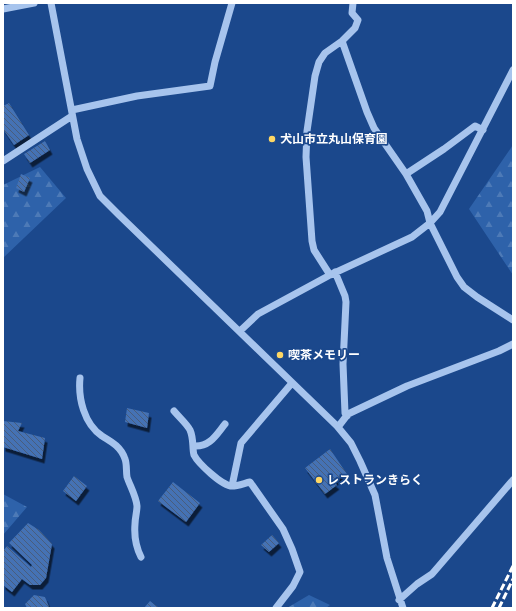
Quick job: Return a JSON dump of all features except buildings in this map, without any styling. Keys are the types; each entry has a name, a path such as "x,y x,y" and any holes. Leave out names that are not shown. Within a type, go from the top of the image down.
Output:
{"street":[{"path":"3,9 34,3"},
{"path":"51,3 77,139 87,170 100,196 338,427 351,444 375,495 387,558 403,608"},
{"path":"3,161 72,113 138,96 210,86 218,51 232,3"},
{"path":"347,416 345,413 343,364 346,302 345,296 332,274 314,250 312,241 306,157 307,131 315,76 319,62 325,53 342,41 355,28 358,20 352,13 353,3"},
{"path":"342,41 374,128 406,174 427,211 430,223 457,276 464,287 476,298 513,320"},
{"path":"240,331 258,314 332,274 412,237 430,223 440,212 513,70"},
{"path":"406,174 475,126 483,130"},
{"path":"338,427 348,414 407,386 513,344"},
{"path":"80,378 80,398 89,422 98,433 119,448 126,460 127,476 137,505 134,525 136,547 141,557"},
{"path":"232,486 241,443 292,384"},
{"path":"174,411 190,429 194,453 197,460 210,473 225,484 232,486 250,482 282,529 292,549 300,572 293,586 276,608"},
{"path":"194,446 200,447 206,445 225,424"},
{"path":"400,600 417,584 432,574 513,480"}],"green space":[{"path":"513,145 513,275 469,209"},
{"path":"40,167 66,198 3,258 3,185"},
{"path":"3,494 27,507 3,535"},
{"path":"309,595 330,605 326,608 287,608"}],"railway":[{"path":"492,608 513,566"},
{"path":"499,608 513,579"}],"place":[{"name":"犬山市立丸山保育園","path":"272,139"},
{"name":"喫茶メモリー","path":"280,355"},
{"name":"レストランきらく","path":"319,480"}]}
